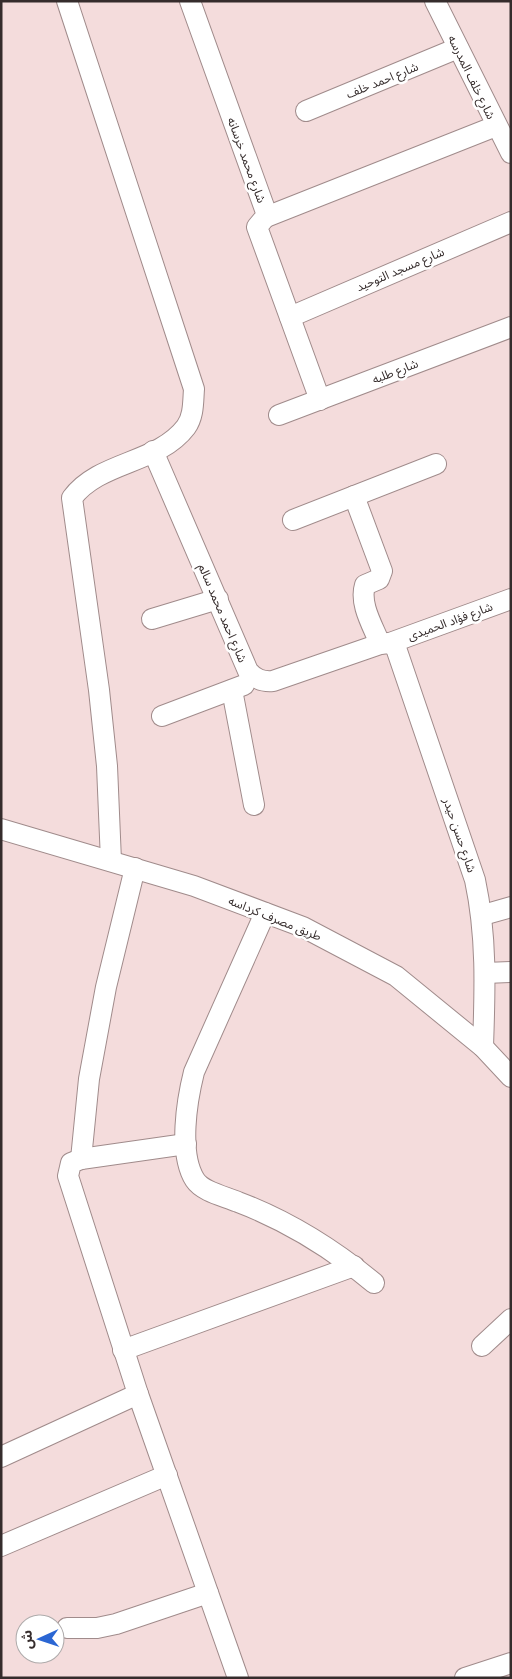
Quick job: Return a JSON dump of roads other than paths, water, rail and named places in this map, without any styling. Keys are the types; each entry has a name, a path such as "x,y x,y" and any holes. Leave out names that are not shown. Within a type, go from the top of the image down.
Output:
{"street":[{"path":"67,1 194,389 192,414 186,426 171,440 153,451 95,477 72,498 99,690 107,766 111,861"},
{"name":"شارع محمد خرسانه","path":"190,1 266,217 257,227 320,400"},
{"name":"شارع خلف المدرسه","path":"435,1 496,126 511,152"},
{"name":"شارع احمد خلف","path":"306,111 458,48"},
{"path":"266,217 496,126"},
{"name":"شارع مسجد التوحيد","path":"290,317 511,222"},
{"name":"شارع طلبه","path":"279,415 511,327"},
{"name":"شارع احمد محمد سالم","path":"153,451 248,671 259,680"},
{"path":"293,520 436,464"},
{"name":"شارع حسن حيدر","path":"354,496 382,571 380,579 365,585 363,593 364,602 385,643 396,648 475,880 483,915 485,973 483,1048"},
{"name":"شارع فؤاد الحميدى","path":"385,643 511,598"},
{"path":"152,619 218,599"},
{"path":"162,716 259,680 273,681 385,643"},
{"path":"232,690 254,805"},
{"name":"طريق مصرف كرداسه","path":"1,829 194,886 303,927 396,976 483,1048 511,1077"},
{"path":"81,1159 89,1079 106,986 135,868"},
{"path":"483,915 511,907"},
{"path":"266,913 194,1072 188,1097 185,1125 186,1144 194,1178 201,1187 246,1205 304,1233 354,1266 374,1283"},
{"path":"485,973 511,972"},
{"path":"186,1144 81,1159 71,1163 68,1176 138,1394 238,1678"},
{"path":"124,1350 354,1266"},
{"path":"482,1346 511,1319"},
{"path":"1,1456 138,1394"},
{"path":"1,1546 168,1475"},
{"path":"67,1628 97,1628 116,1624 208,1593"},
{"path":"465,1678 511,1664"}]}
